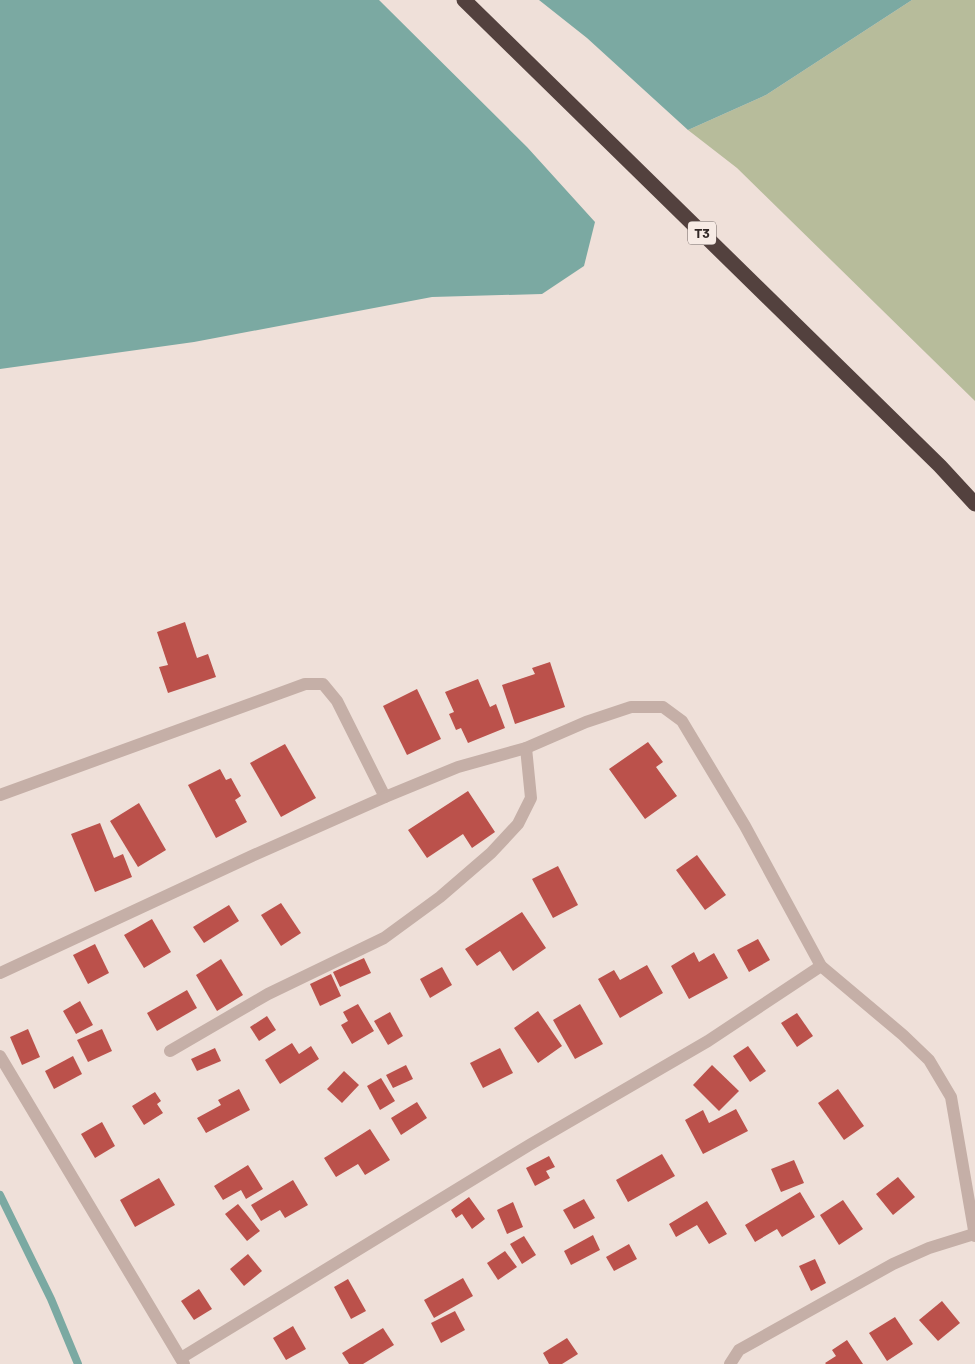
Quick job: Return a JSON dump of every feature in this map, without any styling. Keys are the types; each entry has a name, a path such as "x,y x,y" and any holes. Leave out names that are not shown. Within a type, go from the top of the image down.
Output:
{"highway":[{"name":"T3","path":"464,0 940,466 975,504"}],"street":[{"path":"0,796 306,684 323,684 337,701 385,797"},
{"path":"0,973 385,797 458,767 526,748 586,722 632,706 663,706 682,721 745,826 821,966 903,1035 929,1060 951,1097 975,1236 929,1248 892,1264 739,1350 730,1364"},
{"path":"170,1051 268,994 384,938 440,897 491,852 518,824 531,798 526,748"},
{"path":"0,1056 182,1361 532,1144 708,1041 821,966"}],"green space":[{"path":"912,0 975,0 975,401 737,168 688,130 766,95"}],"water":[{"path":"0,0 379,0 527,147 595,222 584,266 542,294 432,297 194,342 0,369"},
{"path":"539,0 912,0 766,95 688,130 587,38"}],"building":[{"path":"185,622 197,658 208,654 216,677 168,693 159,667 168,665 157,632"},
{"path":"550,662 565,707 515,724 502,685 535,674 532,668"},
{"path":"478,679 490,707 496,704 505,728 468,743 461,728 456,730 449,714 454,712 445,692"},
{"path":"417,689 441,739 407,755 383,706"},
{"path":"648,742 663,762 656,767 677,796 645,819 609,769"},
{"path":"285,744 316,798 281,817 250,763"},
{"path":"220,769 226,780 231,778 241,796 235,800 247,822 216,838 188,785"},
{"path":"468,791 495,832 472,848 463,834 427,858 408,830"},
{"path":"139,803 166,850 138,867 110,821"},
{"path":"100,823 114,858 123,854 132,877 95,892 71,834"},
{"path":"697,855 726,895 705,910 676,870"},
{"path":"558,866 578,905 553,918 532,879"},
{"path":"281,903 301,933 281,946 261,915"},
{"path":"229,905 239,921 204,943 193,927"},
{"path":"522,912 546,948 513,971 500,951 477,966 465,949"},
{"path":"152,919 171,952 144,968 124,935"},
{"path":"758,939 770,960 749,972 737,950"},
{"path":"95,944 109,973 88,984 73,955"},
{"path":"694,952 699,962 714,953 728,978 689,999 671,966"},
{"path":"364,958 371,973 340,987 333,972"},
{"path":"221,959 243,995 217,1011 196,975"},
{"path":"647,965 663,993 620,1018 598,979 614,970 620,980"},
{"path":"442,967 452,985 430,998 420,979"},
{"path":"331,974 341,996 320,1006 310,984"},
{"path":"187,990 197,1008 157,1031 147,1013"},
{"path":"80,1001 93,1025 76,1034 63,1011"},
{"path":"358,1004 374,1031 352,1044 341,1025 348,1021 343,1012"},
{"path":"580,1004 603,1044 575,1059 553,1020"},
{"path":"538,1011 562,1046 538,1063 514,1028"},
{"path":"390,1012 403,1036 388,1045 374,1021"},
{"path":"797,1013 813,1036 797,1047 781,1023"},
{"path":"267,1016 276,1030 259,1041 250,1027"},
{"path":"28,1029 40,1057 22,1065 10,1037"},
{"path":"102,1029 112,1051 88,1062 77,1040"},
{"path":"292,1043 299,1054 311,1046 319,1059 280,1084 265,1060"},
{"path":"748,1046 766,1071 750,1082 733,1056"},
{"path":"215,1048 221,1061 197,1071 191,1059"},
{"path":"500,1048 513,1073 483,1088 470,1063"},
{"path":"73,1056 82,1074 54,1089 45,1071"},
{"path":"406,1065 413,1079 393,1088 386,1075"},
{"path":"712,1065 739,1091 719,1111 693,1085"},
{"path":"344,1071 359,1085 342,1103 327,1089"},
{"path":"381,1078 395,1101 380,1110 367,1086"},
{"path":"239,1089 250,1110 206,1133 197,1118 221,1105 218,1100"},
{"path":"838,1089 864,1126 844,1140 818,1103"},
{"path":"155,1092 161,1101 157,1104 163,1113 144,1125 132,1106"},
{"path":"417,1102 427,1118 401,1135 391,1118"},
{"path":"736,1109 748,1131 703,1154 685,1120 703,1110 709,1123"},
{"path":"102,1122 115,1146 95,1158 81,1134"},
{"path":"370,1129 390,1160 365,1175 358,1164 336,1177 324,1158"},
{"path":"662,1154 675,1176 628,1202 616,1180"},
{"path":"549,1156 555,1167 546,1171 550,1178 535,1186 526,1168"},
{"path":"794,1160 804,1183 781,1192 771,1169"},
{"path":"248,1165 263,1189 246,1199 241,1190 223,1200 214,1186"},
{"path":"898,1177 915,1197 893,1215 876,1194"},
{"path":"159,1178 175,1205 135,1227 120,1200"},
{"path":"293,1180 308,1205 285,1218 280,1210 261,1221 251,1205"},
{"path":"800,1192 815,1217 782,1237 777,1229 755,1242 745,1225"},
{"path":"469,1197 485,1219 472,1229 462,1214 456,1218 451,1210"},
{"path":"584,1199 595,1218 574,1229 563,1210"},
{"path":"843,1200 863,1229 839,1245 820,1215"},
{"path":"707,1201 727,1234 709,1244 697,1225 676,1237 669,1224"},
{"path":"513,1202 523,1227 507,1234 497,1210"},
{"path":"238,1204 260,1231 247,1241 225,1214"},
{"path":"593,1235 600,1250 571,1265 564,1251"},
{"path":"524,1236 536,1255 522,1264 510,1244"},
{"path":"629,1244 637,1259 614,1271 606,1257"},
{"path":"505,1251 517,1267 498,1280 487,1263"},
{"path":"248,1254 262,1271 244,1286 230,1269"},
{"path":"815,1259 826,1283 811,1291 799,1266"},
{"path":"463,1278 473,1296 434,1318 424,1300"},
{"path":"348,1279 366,1311 351,1319 334,1287"},
{"path":"199,1289 212,1309 194,1320 181,1301"},
{"path":"942,1301 960,1323 938,1341 919,1320"},
{"path":"455,1311 465,1330 441,1343 431,1323"},
{"path":"895,1317 913,1344 887,1361 869,1333"},
{"path":"293,1326 306,1349 286,1360 273,1338"},
{"path":"383,1328 394,1345 363,1364 349,1364 342,1353"},
{"path":"567,1338 578,1354 562,1364 549,1364 543,1353"},
{"path":"847,1340 863,1364 826,1364 836,1356 832,1350"}],"waterway":[{"path":"0,1195 51,1299 78,1364"}]}
